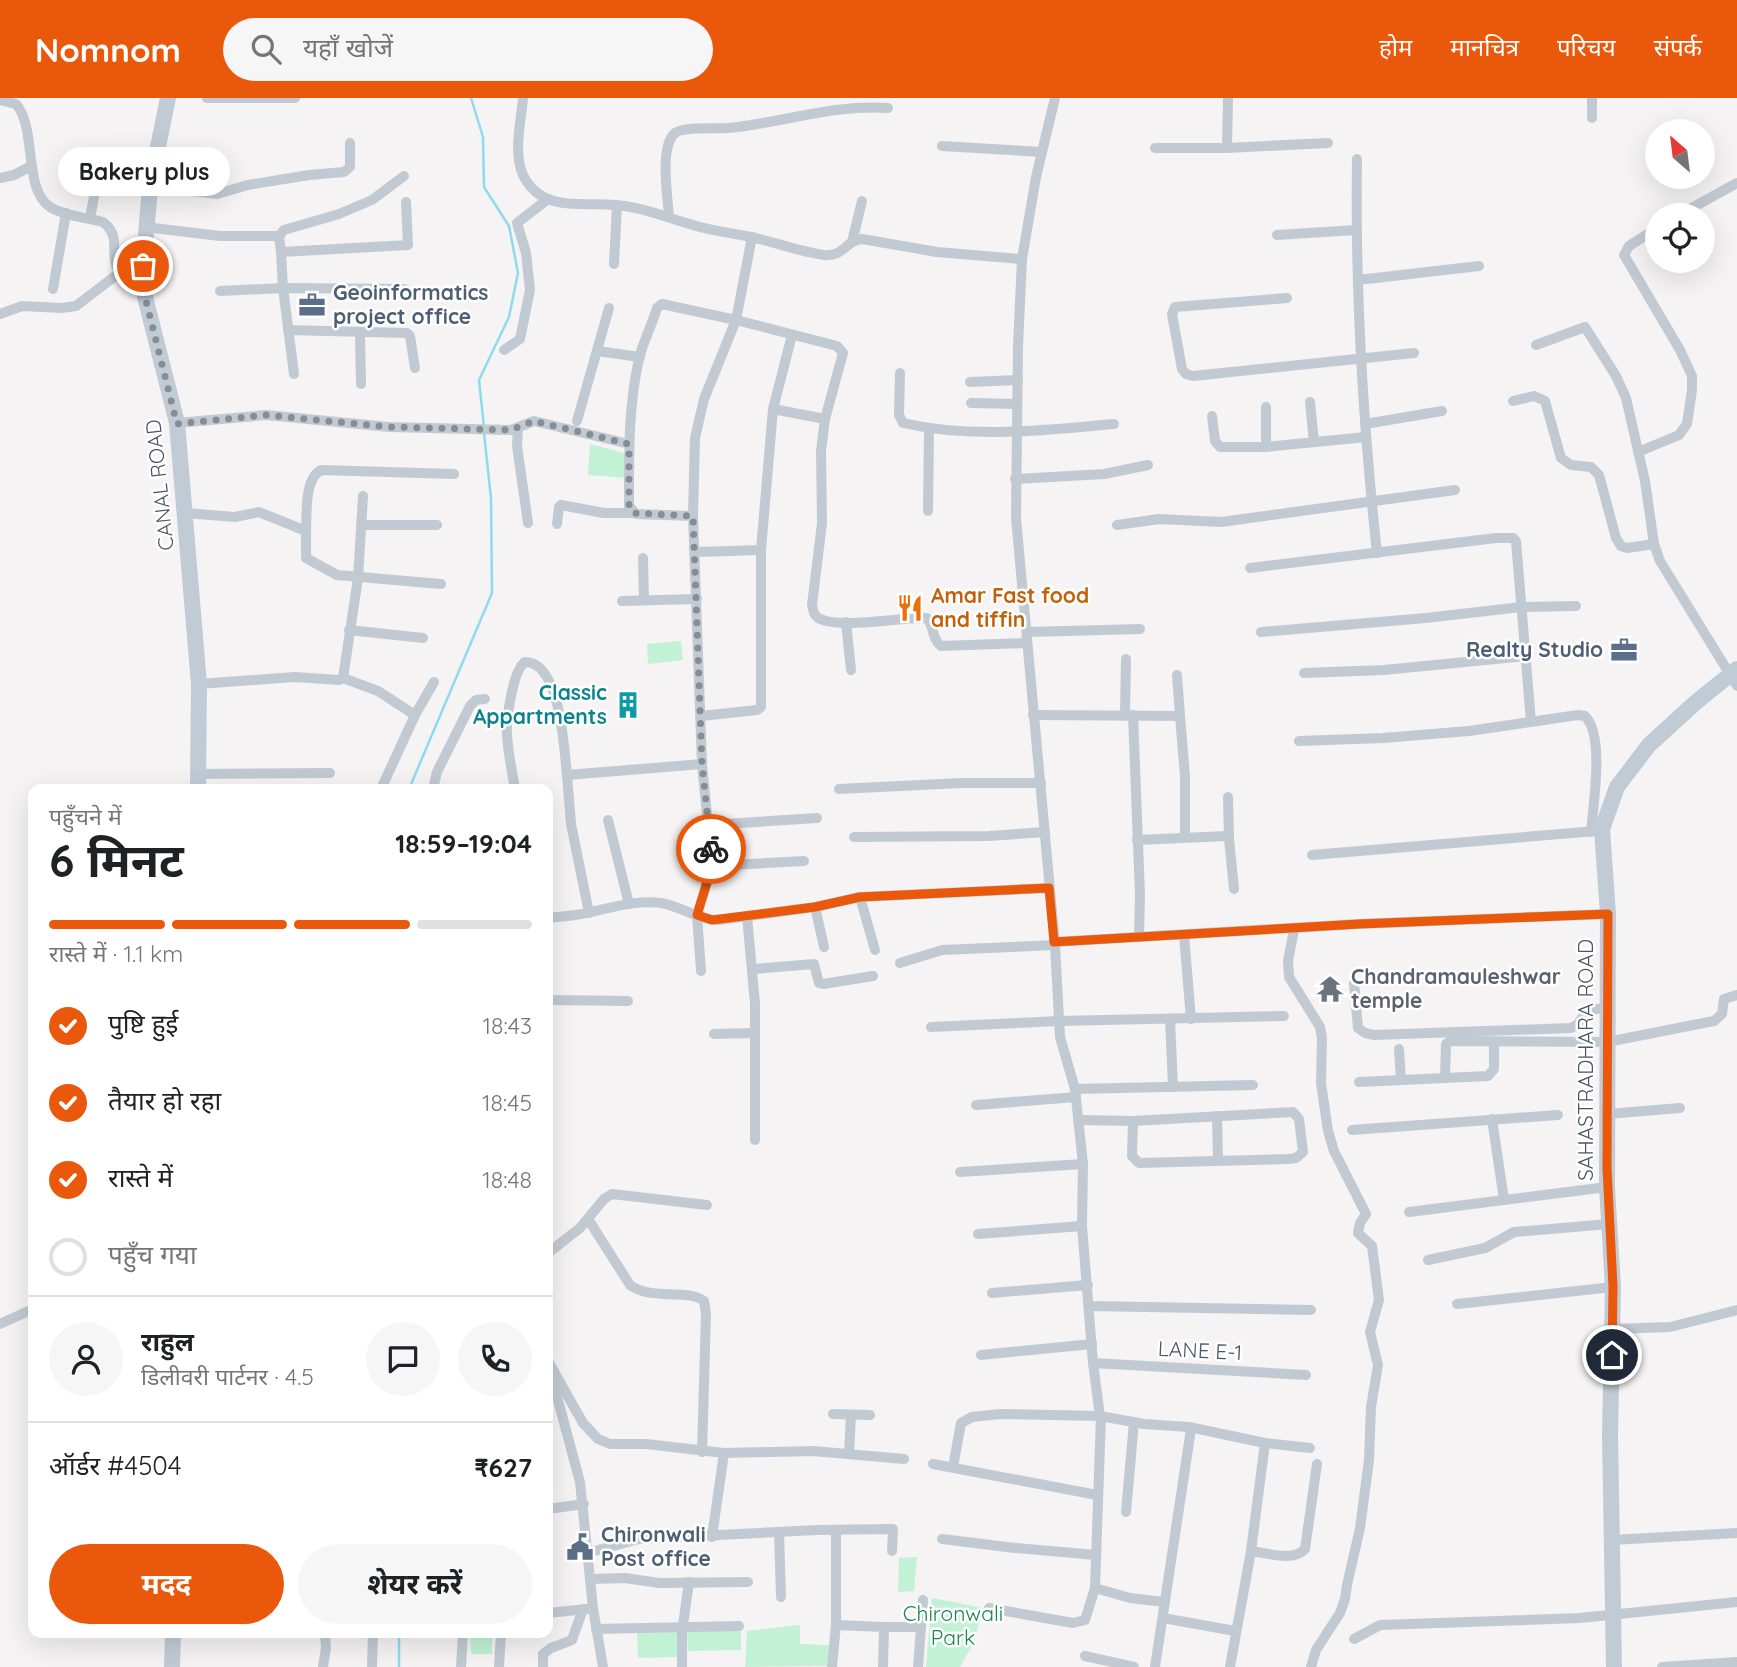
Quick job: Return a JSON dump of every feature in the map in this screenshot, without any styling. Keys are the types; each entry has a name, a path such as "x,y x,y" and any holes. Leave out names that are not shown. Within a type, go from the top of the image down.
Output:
{"main road":[{"name":"CANAL ROAD","path":"168,98 150,186 142,285 177,424 199,684 198,781"},
{"name":"SAHASTRADHARA ROAD","path":"1615,1667 1610,1435 1613,1287 1607,1187 1608,914 1597,830 1617,787 1649,745 1735,677"},
{"path":"172,1667 173,1638"}],"street":[{"path":"207,98 295,99"},
{"path":"523,98 519,161 527,183 548,200 581,205 617,205 823,255 838,254 852,242 862,239 937,252 1022,259"},
{"path":"989,1608 1073,1623 1085,1620 1095,1588 1100,1416 1082,1226 1083,1164 1076,1093 1062,1047 1059,1021 1041,783 1018,555 1015,479 1022,259 1029,209 1055,98"},
{"path":"1227,148 1228,98"},
{"path":"1592,98 1592,118"},
{"path":"0,100 16,104 24,114 31,166 44,202 66,213 103,222 110,228 115,264 119,273 142,285"},
{"path":"669,217 666,162 671,139 678,131 735,127 851,108 888,108"},
{"path":"150,186 217,194 248,185 344,172 350,167 350,143"},
{"path":"1155,148 1328,143"},
{"path":"942,146 1042,152"},
{"path":"89,218 102,153"},
{"path":"1357,159 1356,230 1365,424 1377,553"},
{"path":"0,178 31,166"},
{"path":"294,374 279,236 284,230 339,214 372,200 404,176"},
{"path":"1701,203 1737,183"},
{"path":"504,350 520,339 530,290 526,253 517,223 548,200"},
{"path":"852,242 862,201"},
{"path":"281,251 408,245 406,202"},
{"path":"614,264 617,205"},
{"path":"54,289 66,213"},
{"path":"145,227 220,236 279,236"},
{"path":"1278,235 1356,230"},
{"path":"1637,453 1679,435 1684,430 1692,390 1692,376 1680,350 1624,255 1629,246 1645,236"},
{"path":"701,971 697,915 712,866 702,764 693,516 695,438 699,416 736,320 752,237"},
{"path":"1358,280 1479,266"},
{"path":"0,314 22,306 76,306 119,273"},
{"path":"220,290 405,289"},
{"path":"1287,298 1175,307 1172,314 1182,369 1193,376 1414,353"},
{"path":"633,513 629,506 629,444 640,357 657,308 662,304 736,320 837,346 843,353 825,419 820,467 822,523 812,605 814,613 820,619 846,622 927,618 940,646 1140,629"},
{"path":"576,421 609,308"},
{"path":"1536,345 1579,328 1587,328 1623,390 1645,481 1654,544 1670,580 1735,677"},
{"path":"288,330 407,333 410,336 415,368"},
{"path":"360,333 361,384"},
{"path":"701,716 758,710 761,707 761,550 773,409 792,335"},
{"path":"597,351 640,357"},
{"path":"900,373 900,421 929,429 1017,432 1114,424"},
{"path":"970,382 1018,380"},
{"path":"1513,401 1534,397 1545,401 1560,458 1567,464 1591,467 1599,475 1616,538 1621,546 1627,548 1654,544"},
{"path":"1310,402 1314,442"},
{"path":"971,403 1017,404"},
{"path":"1266,407 1266,447"},
{"path":"773,409 825,419"},
{"path":"1365,424 1442,411"},
{"path":"177,424 265,415 390,427 514,429 530,422 538,422 629,444"},
{"path":"1212,416 1215,440 1219,446 1266,447 1366,437"},
{"path":"514,429 528,523"},
{"path":"928,511 929,429"},
{"path":"1015,479 1104,474 1148,465"},
{"path":"442,584 337,575 308,560 305,556 310,483 314,474 321,470 454,474"},
{"path":"1117,526 1159,519 1221,522 1455,490"},
{"path":"343,678 358,578 363,496"},
{"path":"556,524 561,505 604,513 693,516"},
{"path":"185,513 235,517 259,512 306,531"},
{"path":"362,525 437,525"},
{"path":"1250,568 1512,537 1516,541 1531,722"},
{"path":"696,552 761,550"},
{"path":"643,558 644,600"},
{"path":"622,601 697,599"},
{"path":"1261,632 1521,607 1576,606"},
{"path":"846,622 851,670"},
{"path":"349,630 423,638"},
{"path":"1304,673 1384,670 1526,656"},
{"path":"1126,659 1138,840 1139,937"},
{"path":"514,784 506,728 519,667 525,662 533,662 550,684 558,703 571,824 589,913"},
{"path":"1177,675 1185,776 1185,837"},
{"path":"199,684 280,677 343,678 378,691 415,715"},
{"path":"383,784 415,715 434,682"},
{"path":"434,784 470,706 476,700 485,699"},
{"path":"1033,715 1180,716"},
{"path":"1299,741 1469,732 1578,715 1585,716 1592,724 1597,830 1312,855"},
{"path":"567,775 702,764"},
{"path":"198,781 330,773"},
{"path":"839,789 961,783 1041,783"},
{"path":"1228,797 1234,889"},
{"path":"709,825 817,818"},
{"path":"608,820 629,904"},
{"path":"854,837 989,836 1045,832"},
{"path":"1138,840 1226,836 1229,839"},
{"path":"712,866 804,861"},
{"path":"553,917 629,904 661,903 707,919 718,920 815,907 860,897 1049,888"},
{"path":"860,897 875,950"},
{"path":"815,907 824,947"},
{"name":"SAHASTRADHARA ROAD","path":"900,963 942,950 1359,924 1608,914"},
{"path":"747,915 754,969 755,1140"},
{"path":"1294,930 1287,961 1289,977 1320,1027 1321,1083 1328,1131 1334,1151 1366,1214 1360,1223 1359,1233 1372,1246 1379,1300 1370,1332 1378,1365 1371,1407 1369,1460 1360,1528 1343,1608 1316,1650 1311,1667"},
{"path":"1184,935 1191,1019"},
{"path":"754,969 814,964 819,983 823,984 873,976"},
{"path":"1354,982 1358,1028 1374,1035 1571,1028 1578,1024 1588,1009 1607,1007"},
{"path":"1445,1078 1447,1042 1607,1042 1714,1021 1722,1014 1724,999 1737,995"},
{"path":"553,1000 628,1001"},
{"path":"931,1027 1284,1016"},
{"path":"1170,1019 1173,1087"},
{"path":"714,1034 755,1033"},
{"path":"1359,1082 1484,1077 1494,1069 1494,1042"},
{"path":"1399,1049 1401,1080"},
{"path":"976,1105 1076,1093 1254,1085"},
{"path":"1607,1114 1680,1108"},
{"path":"1078,1120 1133,1121 1293,1112 1299,1119 1303,1152 1296,1158 1288,1159 1139,1163 1135,1161 1131,1150 1133,1121"},
{"path":"1352,1129 1558,1115"},
{"path":"1217,1116 1218,1160"},
{"path":"1492,1119 1504,1200"},
{"path":"960,1172 1083,1164"},
{"path":"1409,1212 1607,1187"},
{"path":"553,1249 589,1219 604,1199 612,1194 707,1205"},
{"path":"589,1219 625,1280 637,1290 697,1297 704,1301 706,1314 702,1452"},
{"path":"1428,1260 1479,1250 1514,1232 1527,1229 1609,1224"},
{"path":"978,1234 1082,1226"},
{"path":"992,1293 1088,1285"},
{"path":"1457,1304 1613,1287"},
{"path":"1089,1306 1311,1310"},
{"path":"1612,1329 1670,1327 1737,1310"},
{"path":"0,1324 28,1311"},
{"path":"981,1355 1092,1344"},
{"name":"LANE E-1","path":"1093,1363 1306,1375"},
{"path":"553,1370 583,1423 598,1439 610,1444 646,1444 724,1453 813,1451 904,1460"},
{"path":"543,1667 543,1654 547,1650 572,1640 588,1609 591,1579 580,1482 553,1380"},
{"path":"953,1467 961,1423 972,1417 1000,1414 1100,1416 1310,1448"},
{"path":"833,1415 870,1415"},
{"path":"849,1454 851,1415"},
{"path":"1126,1512 1134,1422"},
{"path":"1155,1667 1191,1429"},
{"path":"1230,1667 1251,1551 1265,1443"},
{"path":"712,1537 724,1453"},
{"path":"933,1464 1097,1495"},
{"path":"1251,1551 1291,1556 1306,1549 1317,1464"},
{"path":"553,1508 584,1504"},
{"path":"587,1553 639,1539 893,1529 892,1551"},
{"path":"832,1667 836,1625 836,1531"},
{"path":"779,1532 781,1597"},
{"path":"1612,1539 1737,1532"},
{"path":"942,1539 1096,1555"},
{"path":"591,1579 625,1578 659,1583 748,1582"},
{"path":"682,1667 690,1583"},
{"path":"1095,1588 1130,1598 1165,1602"},
{"path":"918,1667 923,1600"},
{"path":"1354,1639 1380,1625 1580,1618 1737,1602"},
{"path":"553,1612 588,1609"},
{"path":"588,1609 596,1629 603,1667"},
{"path":"1163,1619 1235,1631"},
{"path":"836,1625 921,1627"},
{"path":"596,1629 740,1626"},
{"path":"883,1667 884,1627"},
{"path":"323,1667 325,1638"},
{"path":"373,1638 373,1667"},
{"path":"461,1667 463,1638"},
{"path":"499,1667 500,1638"},
{"path":"1085,1656 1134,1667"},
{"path":"1662,1667 1737,1662"}],"green space":[{"path":"590,444 628,454 627,478 588,475"},
{"path":"681,641 683,660 648,664 647,644"},
{"path":"917,1557 914,1591 898,1592 899,1558"},
{"name":"Chironwali Park","path":"932,1598 984,1608 972,1645 960,1667 926,1667"},
{"path":"800,1625 800,1644 829,1645 828,1666 745,1667 747,1631"},
{"path":"741,1630 741,1650 688,1651 687,1631"},
{"path":"677,1632 678,1657 638,1658 637,1633"},
{"path":"470,1638 492,1638 492,1654 471,1654"}],"waterway":[{"path":"471,98 483,137 484,187 509,226 518,273 509,317 479,380 484,427"},
{"path":"411,784 492,593 491,498 484,433"},
{"path":"399,1638 399,1667"}],"way so far":[{"path":"143,266 142,285 177,424 265,415 390,427 511,430 534,421 629,444 629,506 633,513 693,516 702,764 711,849"}],"place":[{"name":"Bakery plus","path":"143,266"},
{"name":"Geoinformatics project office","path":"312,305"},
{"name":"Amar Fast food and tiffin","path":"910,608"},
{"name":"Realty Studio","path":"1624,650"},
{"name":"Classic Appartments","path":"628,705"},
{"name":"Chandramauleshwar temple","path":"1330,989"},
{"name":"Chironwali Post office","path":"580,1547"}],"route":[{"path":"711,849 712,866 697,915 712,920 815,907 860,897 1049,888 1054,942 1294,930 1359,924 1608,914 1607,1168 1613,1287 1612,1355"}]}
